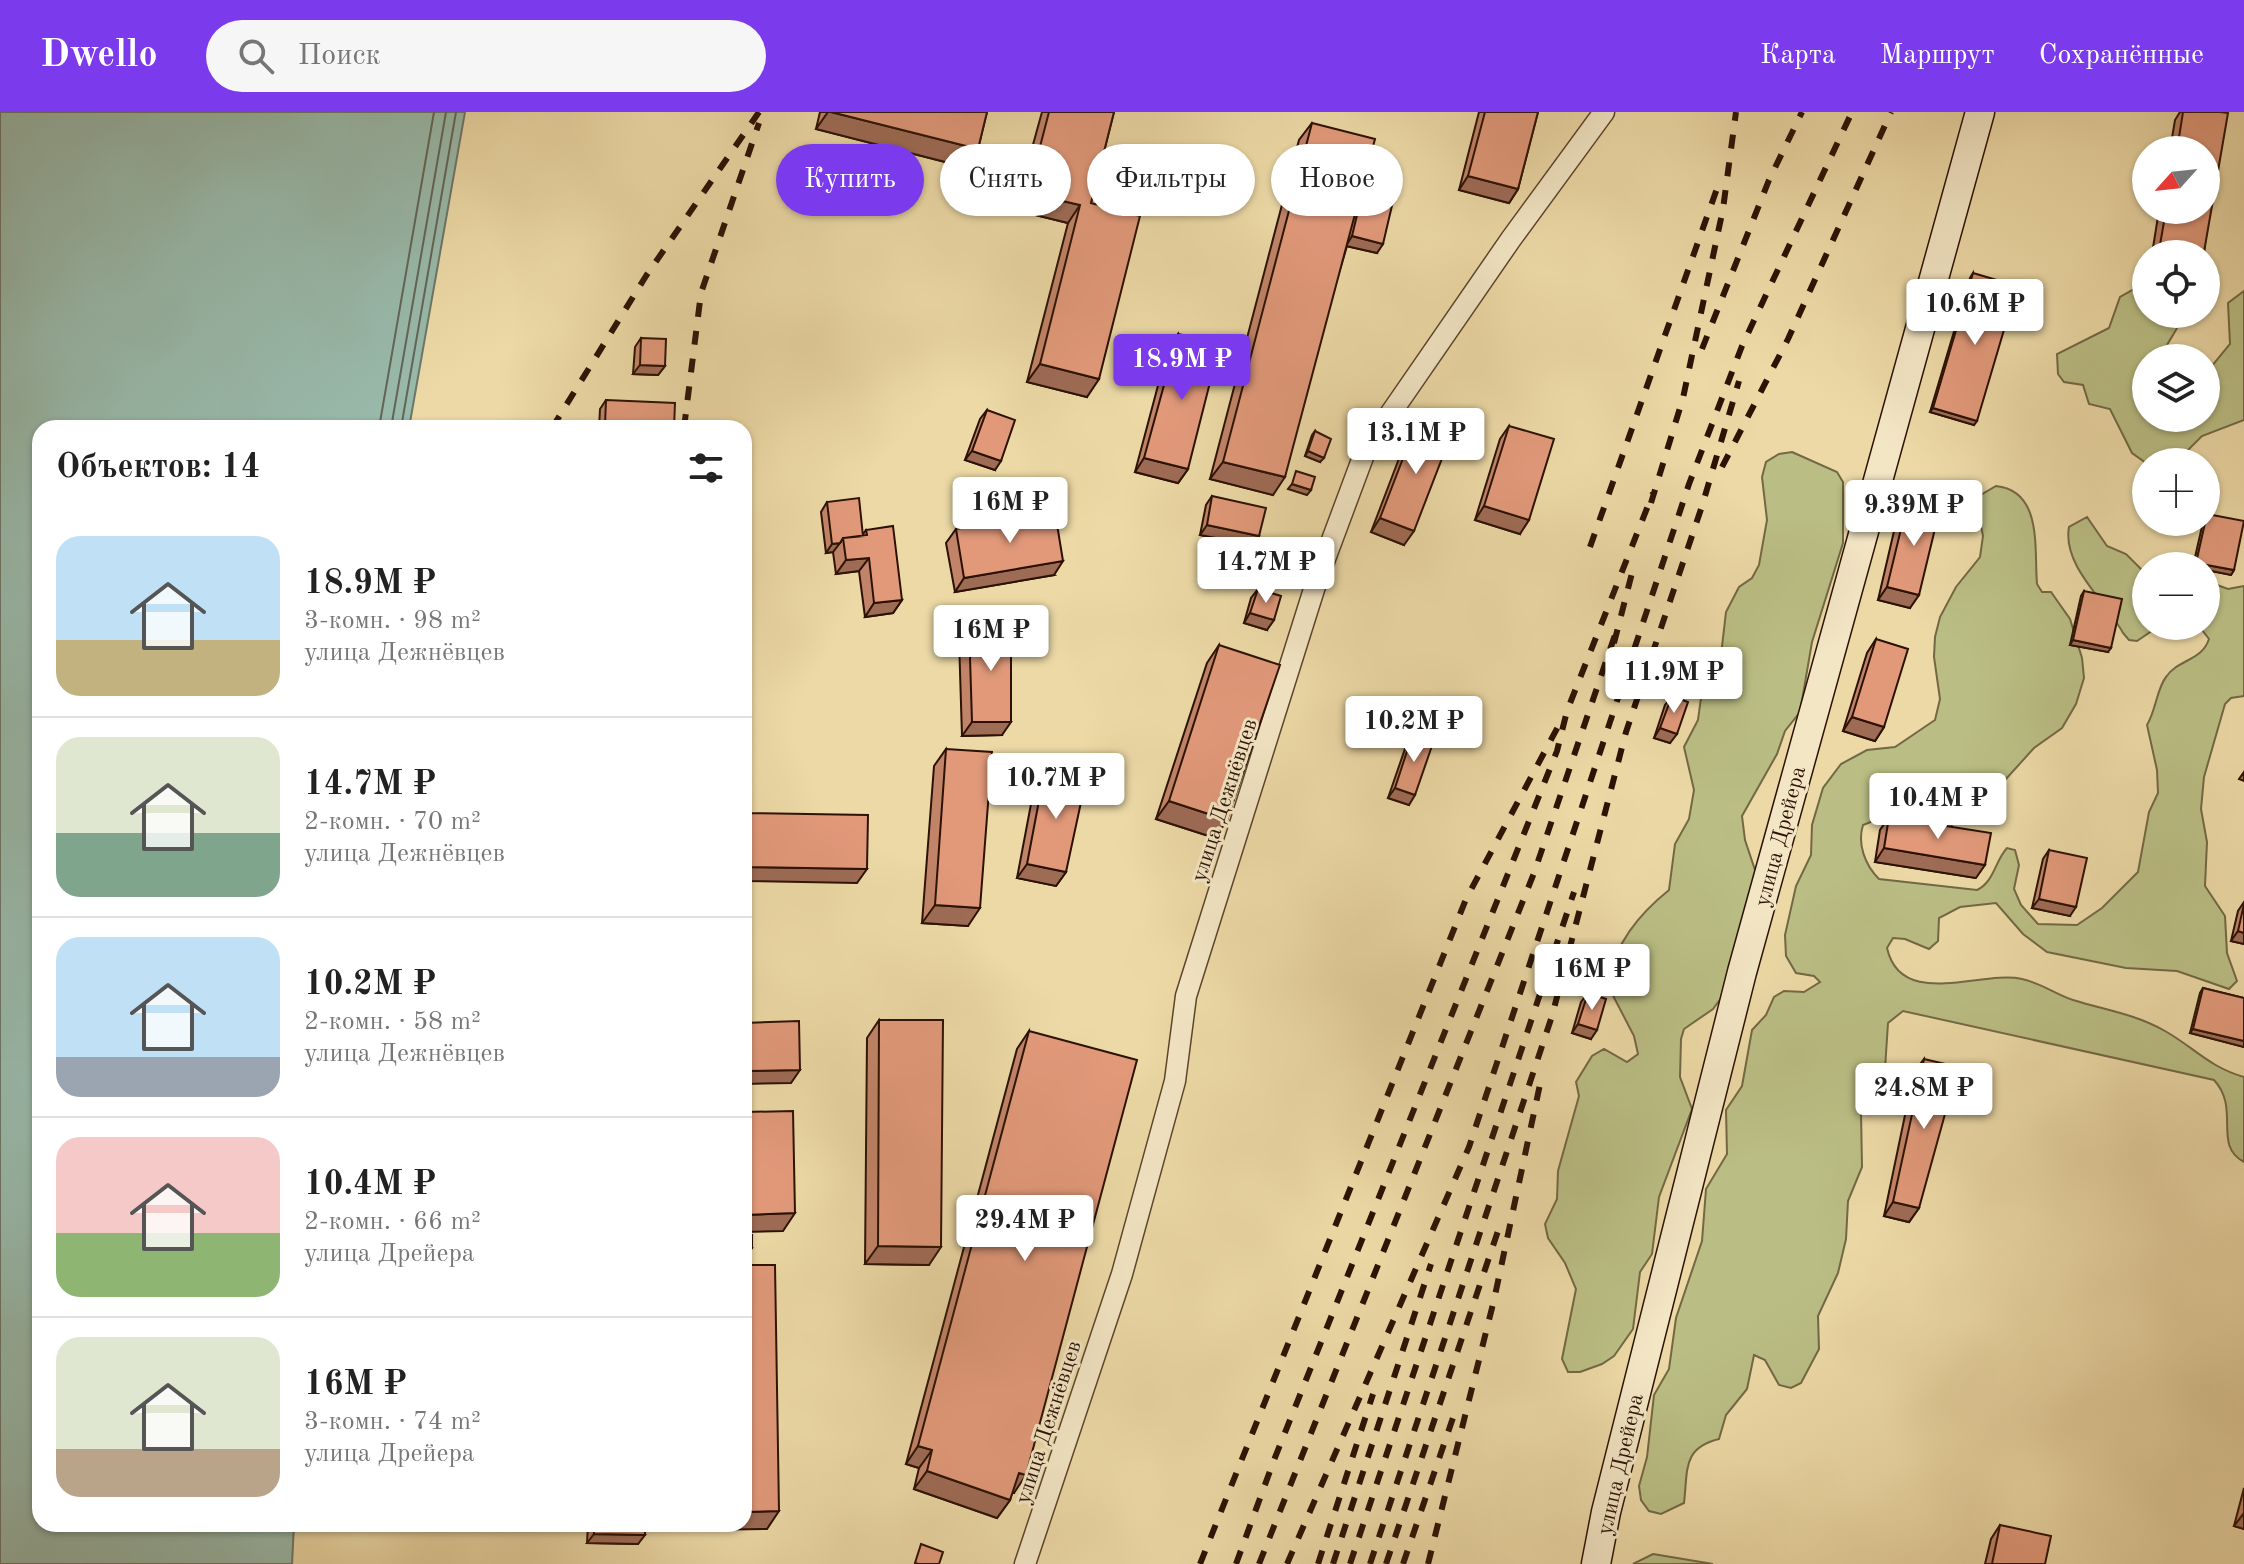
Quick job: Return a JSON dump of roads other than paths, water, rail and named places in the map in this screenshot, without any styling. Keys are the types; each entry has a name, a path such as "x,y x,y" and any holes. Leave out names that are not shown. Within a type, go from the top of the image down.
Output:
{"main road":[{"name":"улица Дрейера","path":"1596,1564 1609,1497 1742,972 1980,112"}],"street":[{"name":"улица Дежнёвцев","path":"1025,1564 1122,1274 1175,1081 1186,996 1316,583 1366,449 1511,239 1604,112"}],"water":[{"path":"0,112 465,112 410,420 32,420 32,1532 294,1532 292,1564 0,1564"}],"railway":[{"path":"557,420 646,276 759,112"},
{"path":"1651,503 1683,398 1723,209 1736,112"},
{"path":"1702,349 1769,180 1802,112"},
{"path":"1287,1564 1469,1147 1689,484 1742,346 1852,112"},
{"path":"1722,467 1788,339 1891,112"},
{"path":"685,420 701,293 759,123"},
{"path":"1590,547 1720,180"},
{"path":"1370,1564 1552,1016 1626,732 1702,506 1739,381"},
{"path":"1236,1564 1274,1460 1557,751 1567,711 1653,493"},
{"path":"1614,643 1632,573"},
{"path":"1259,1564 1534,873 1615,635"},
{"path":"1200,1564 1466,899 1561,721"},
{"path":"1350,1564 1574,892"},
{"path":"1428,1564 1494,1300 1542,1075"},
{"path":"1386,1564 1501,1222"},
{"path":"1333,1564 1431,1264"},
{"path":"1318,1564 1373,1394"},
{"path":"1403,1564 1456,1409"}]}
